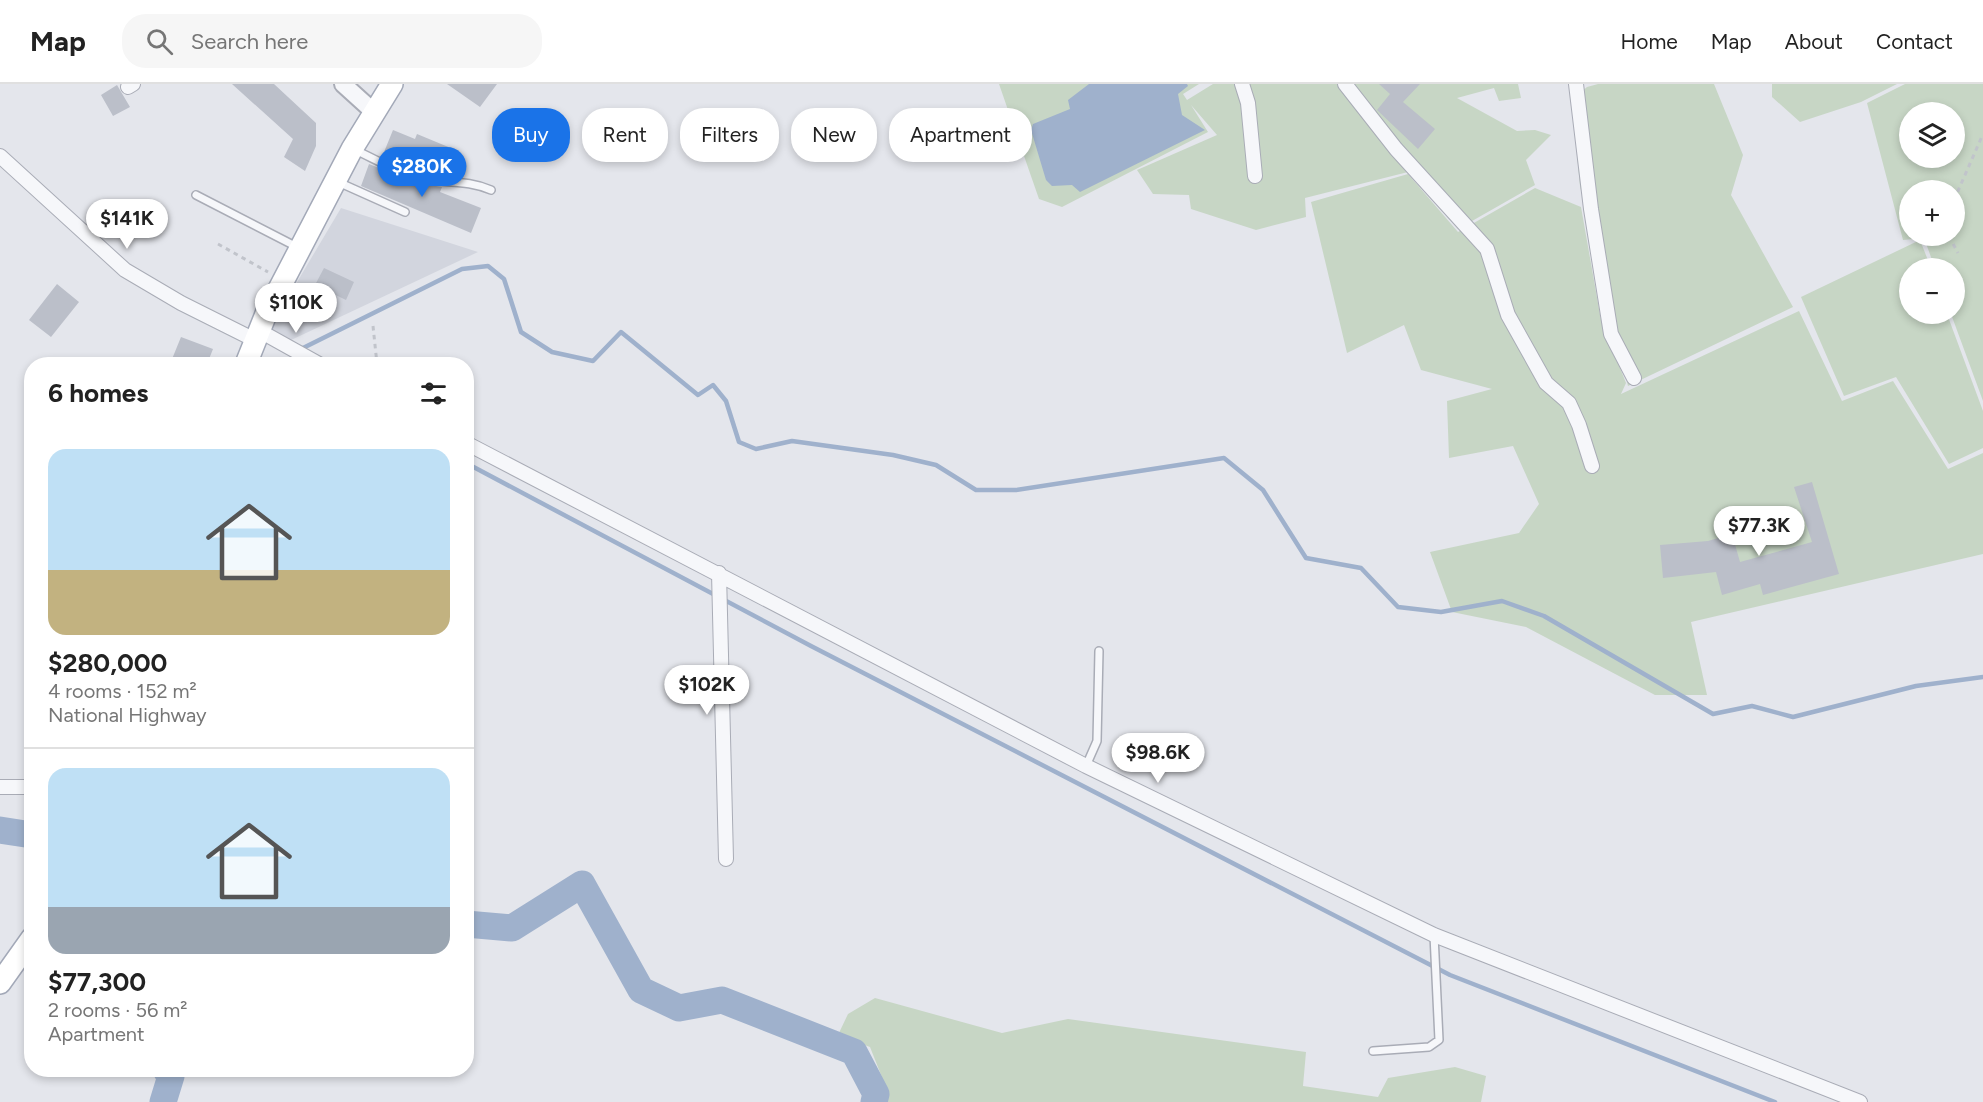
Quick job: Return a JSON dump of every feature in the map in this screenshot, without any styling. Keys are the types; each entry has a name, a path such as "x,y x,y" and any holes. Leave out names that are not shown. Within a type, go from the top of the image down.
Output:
{"main road":[{"path":"249,357 257,335 335,181 392,84"},
{"path":"0,983 24,949"}],"street":[{"path":"343,84 375,113"},
{"path":"1242,84 1248,104 1255,176"},
{"path":"1345,84 1396,149 1487,249 1508,315 1546,383 1569,403 1579,425 1592,466"},
{"path":"1576,84 1591,209 1611,334 1634,378"},
{"path":"0,156 125,270 181,303 304,357"},
{"path":"474,447 1086,766 1435,940 1860,1102"},
{"path":"719,573 726,859"},
{"path":"0,786 24,787"}],"lane":[{"path":"352,149 416,177 438,182 462,180 491,190"},
{"path":"335,181 405,212"},
{"path":"196,195 301,249"},
{"path":"1086,766 1096,741 1099,651"},
{"path":"1373,1052 1429,1047 1439,1040 1435,940"}],"path":[{"path":"1963,180 1983,134"},
{"path":"218,244 285,281"},
{"path":"1954,246 1958,254"},
{"path":"373,326 376,357"}],"shaded area":[{"path":"341,208 478,252 289,341 268,331"}],"green space":[{"path":"999,84 1199,84 1183,94 1187,100 1213,84 1518,84 1521,98 1499,101 1494,88 1457,98 1517,131 1535,130 1551,135 1526,160 1535,185 1458,229 1408,172 1305,198 1306,217 1256,230 1191,209 1189,195 1153,194 1137,170 1217,135 1191,105 1208,132 1062,207 1039,199 1026,162 1032,162 1032,108 1007,108"},
{"path":"1598,84 1714,84 1743,155 1731,195 1793,307 1628,386 1580,186 1572,100 1587,87"},
{"path":"1772,84 1897,84 1861,102 1800,122 1772,97"},
{"path":"1905,84 1983,84 1983,401 1955,324 1965,324 1965,258 1931,258 1927,246 1965,246 1965,180 1899,180 1899,225 1867,103"},
{"path":"1408,174 1458,232 1535,188 1581,207 1601,320 1626,383 1621,394 1799,311 1842,401 1893,381 1948,469 1983,453 1983,554 1691,622 1707,695 1655,695 1526,627 1452,612 1430,552 1519,533 1539,504 1513,446 1449,458 1447,401 1492,389 1421,370 1404,325 1347,353 1311,202"},
{"path":"1907,246 1922,246 1927,258 1899,258 1899,324 1951,324 1983,411 1983,448 1949,464 1896,377 1844,396 1801,297"},
{"path":"875,998 1002,1033 1068,1019 1306,1052 1303,1086 1378,1097 1388,1078 1455,1067 1486,1076 1481,1102 887,1102 889,1095 870,1047 838,1035 848,1014"}],"water":[{"path":"1089,84 1187,84 1188,86 1178,94 1182,115 1205,130 1080,192 1072,185 1052,186 1046,180 1032,127 1033,124 1070,109 1068,100"}],"building":[{"path":"232,84 274,84 316,123 316,146 305,171 284,157 293,139"},
{"path":"447,84 497,84 480,107"},
{"path":"1379,84 1420,84 1403,102 1435,129 1418,149 1377,110 1390,94"},
{"path":"117,85 130,107 113,116 101,95"},
{"path":"393,130 415,139 417,134 458,151 447,176 420,173 382,157"},
{"path":"369,164 417,183 442,187 440,192 481,208 471,233 361,186"},
{"path":"324,268 354,282 346,300 315,285"},
{"path":"57,284 79,302 51,337 29,320"},
{"path":"181,337 213,349 210,357 173,357"},
{"path":"1812,482 1839,574 1763,595 1760,584 1722,595 1716,572 1663,578 1660,545 1708,541 1732,534 1740,562 1812,542 1794,487"}],"waterway":[{"path":"299,350 462,269 488,266 504,279 521,332 552,352 593,361 621,332 698,395 713,385 726,401 739,442 756,449 792,441 893,455 936,465 976,490 1016,490 1224,458 1263,490 1306,558 1361,568 1398,607 1441,612 1502,601 1544,616 1713,714 1752,706 1793,717 1916,686 1983,677"},
{"path":"474,467 811,646 1450,975 1775,1102"},
{"path":"0,830 24,834"},
{"path":"474,925 512,928 582,884 641,990 679,1008 722,1000 854,1052 876,1094 874,1102"},
{"path":"163,1102 171,1077"}]}
